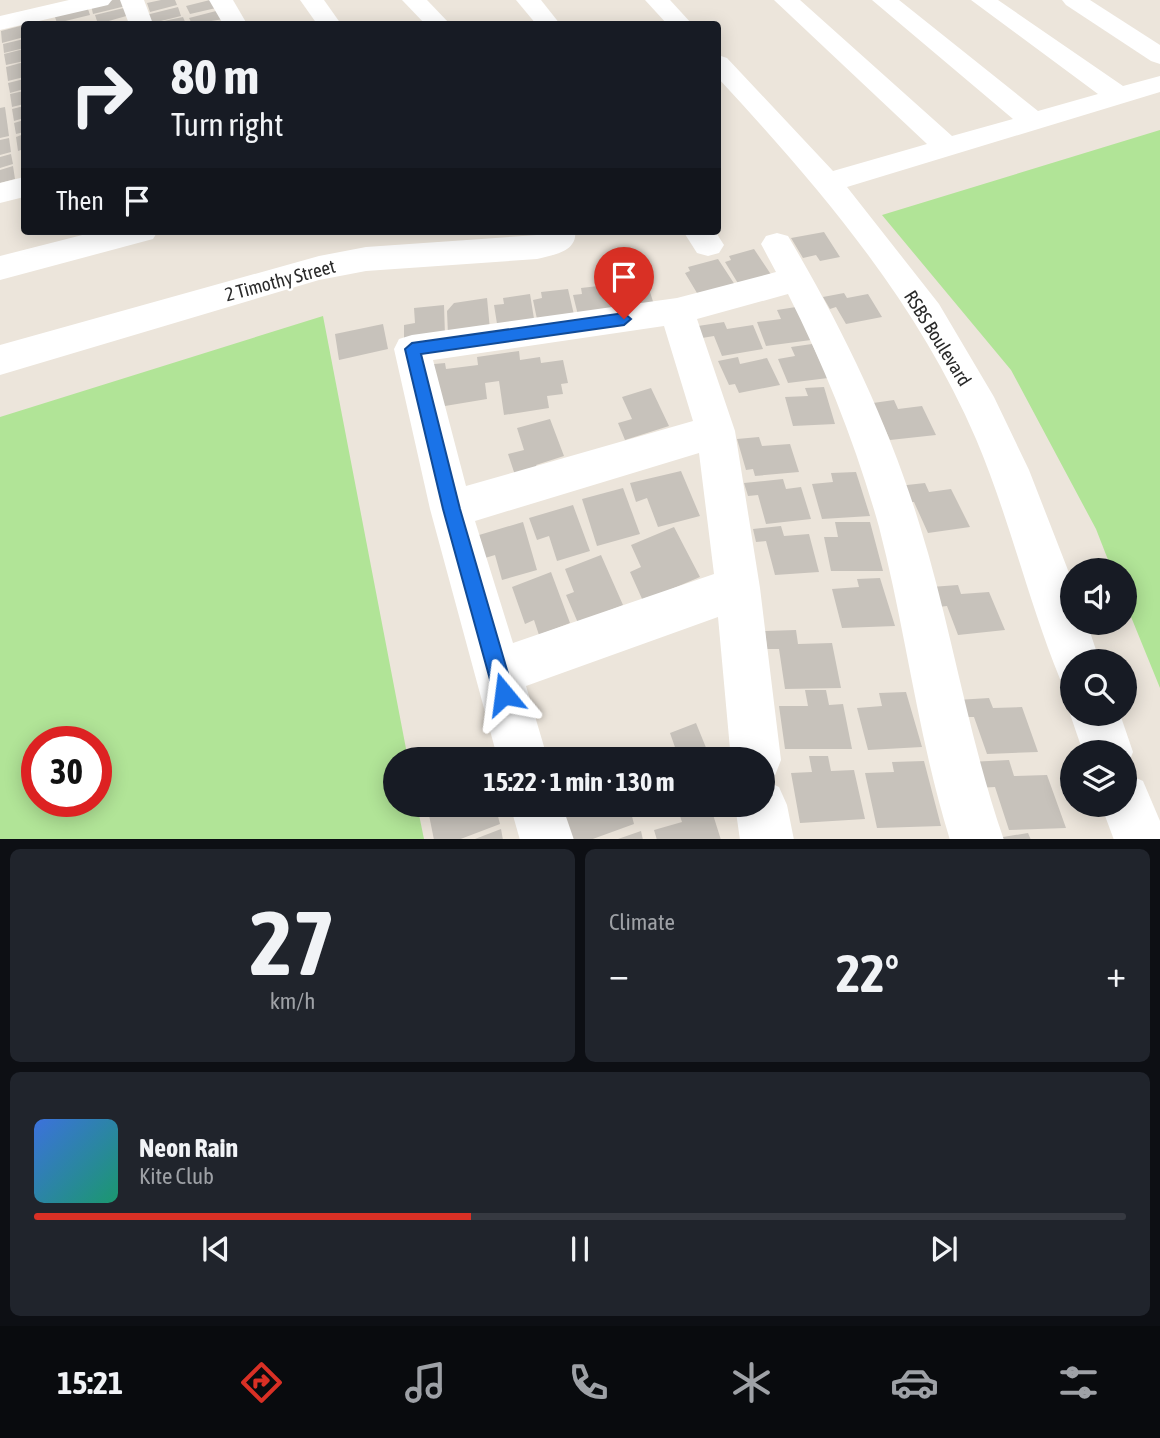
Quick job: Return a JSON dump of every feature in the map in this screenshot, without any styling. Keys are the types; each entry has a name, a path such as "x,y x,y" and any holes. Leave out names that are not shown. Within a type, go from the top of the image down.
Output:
{"street":[{"path":"22,21 45,19 100,0"},
{"path":"132,0 140,21"},
{"path":"221,0 233,21"},
{"path":"312,0 327,21"},
{"path":"414,0 435,21"},
{"path":"528,0 546,21"},
{"path":"657,0 677,21"},
{"path":"786,0 946,146"},
{"path":"884,0 1033,121"},
{"path":"983,0 1119,96"},
{"path":"1074,0 1160,56"},
{"path":"0,23 21,21"},
{"name":"RSBS Boulevard","path":"721,66 862,224 939,332 981,408 1029,519 1073,649"},
{"path":"827,183 1160,84"},
{"path":"721,102 748,95"},
{"path":"0,193 21,188"},
{"path":"0,268 127,235"},
{"name":"2 Timothy Street","path":"0,360 319,268 366,260 537,247 551,244 560,238 560,235"},
{"path":"519,747 452,509 412,349 677,312 787,261 834,355 867,433 902,533 956,780 977,839"},
{"path":"677,312 716,431 738,588 755,747"},
{"path":"452,509 716,431"},
{"path":"497,672 738,588"},
{"path":"540,817 547,839"},
{"path":"763,817 767,839"},
{"path":"1132,817 1141,839"}],"green space":[{"path":"1160,130 1160,688 1137,631 1137,558 1107,558 1096,529 1011,370 882,215"},
{"path":"323,316 406,747 383,747 383,817 419,817 424,839 0,839 0,417"}],"building":[{"path":"123,0 126,6 93,14 91,5"},
{"path":"175,0 177,5 150,12 147,3"},
{"path":"210,0 216,8 190,14 186,6"},
{"path":"87,6 90,15 56,21 54,14"},
{"path":"128,7 130,15 97,21 95,15"},
{"path":"178,7 181,16 148,21 146,15"},
{"path":"220,10 224,19 190,21 189,18"},
{"path":"183,17 185,21 164,21"},
{"path":"21,26 21,38 2,43 1,31"},
{"path":"21,40 21,49 4,53 3,44"},
{"path":"21,50 21,62 6,65 4,54"},
{"path":"21,63 21,78 8,81 6,67"},
{"path":"21,80 21,90 10,93 8,83"},
{"path":"21,92 21,105 12,107 10,94"},
{"path":"5,107 9,136 0,138 0,108"},
{"path":"21,107 21,119 14,121 12,109"},
{"path":"21,121 21,133 16,134 14,123"},
{"path":"21,135 21,150 18,151 16,137"},
{"path":"9,138 11,152 0,155 0,140"},
{"path":"11,154 13,164 0,168 0,157"},
{"path":"13,166 15,179 0,183 0,170"},
{"path":"824,232 840,257 820,261 816,255 803,258 791,238"},
{"path":"754,249 772,276 739,285 725,262 731,260 729,256"},
{"path":"718,259 737,288 700,298 685,273 690,271 688,267"},
{"path":"646,279 655,308 618,314 612,290 621,289 619,283"},
{"path":"607,285 615,314 579,319 573,295 582,294 581,288"},
{"path":"568,289 575,319 538,324 533,300 542,298 541,292"},
{"path":"844,293 847,298 868,294 882,317 846,324 836,307 830,309 823,297"},
{"path":"530,294 535,325 498,330 494,305 504,304 503,298"},
{"path":"487,298 490,330 448,335 447,311 454,303"},
{"path":"444,305 445,336 404,341 404,325 415,323 414,308"},
{"path":"796,307 811,340 766,346 757,322 781,319 777,310"},
{"path":"724,322 727,329 753,325 763,349 722,356 714,336 702,338 698,326"},
{"path":"383,324 388,349 339,360 335,334"},
{"path":"812,344 828,378 788,383 778,359 795,356 791,347"},
{"path":"519,351 520,360 540,357 541,363 563,360 568,383 561,384 563,394 547,396 549,408 504,415 499,381 485,383 487,399 439,407 424,365 445,363 446,369 478,365 477,357"},
{"path":"738,357 740,364 767,358 780,385 739,393 735,384 729,385 718,361"},
{"path":"824,387 835,424 793,426 785,397 808,396 805,388"},
{"path":"651,388 669,426 625,440 618,423 632,419 622,397"},
{"path":"894,400 898,409 922,406 936,435 890,440 873,403"},
{"path":"550,419 564,456 536,465 539,471 516,478 508,454 524,450 517,428"},
{"path":"759,437 762,446 790,444 799,472 755,476 753,469 746,470 737,439"},
{"path":"681,471 700,516 658,527 647,498 636,502 630,483"},
{"path":"856,472 870,516 822,519 812,484 833,482 831,473"},
{"path":"783,479 786,489 801,487 811,519 766,524 758,495 748,496 744,483"},
{"path":"925,483 929,492 951,489 970,527 928,533 914,502 904,502 898,486"},
{"path":"623,488 640,534 597,546 582,499"},
{"path":"573,505 590,551 557,561 549,536 537,540 529,518"},
{"path":"523,522 537,570 502,580 495,555 485,558 479,535"},
{"path":"835,522 870,522 883,571 831,571 824,537 838,537"},
{"path":"781,526 784,536 809,534 819,572 775,575 766,541 756,542 753,529"},
{"path":"674,527 700,577 643,601 630,572 641,567 631,545"},
{"path":"601,555 623,605 578,623 566,595 574,592 565,569"},
{"path":"551,572 570,623 539,635 534,620 525,624 512,587"},
{"path":"880,578 895,626 842,628 832,589 859,587 857,579"},
{"path":"958,585 961,594 989,592 1005,630 958,635 947,606 938,607 931,587"},
{"path":"796,630 798,644 832,643 841,688 785,689 779,649 767,649 765,631"},
{"path":"805,690 826,690 829,705 843,704 852,749 785,749 779,706 808,706"},
{"path":"906,692 922,747 868,750 857,708 882,706 879,693"},
{"path":"989,698 993,708 1022,707 1038,752 987,754 974,717 962,717 957,700"},
{"path":"696,723 706,747 675,747 670,733"},
{"path":"809,756 828,756 831,771 854,770 865,819 800,823 791,773 812,772"},
{"path":"1009,760 1014,776 1047,775 1066,828 1009,830 995,787 977,788 969,762"},
{"path":"924,761 941,826 877,828 865,773 894,772 892,762"},
{"path":"429,817 498,817 500,824 461,839 434,839"},
{"path":"565,817 632,817 634,824 593,839 570,839"},
{"path":"680,817 714,817 721,839 657,839 654,830 682,822"},
{"path":"501,829 503,839 475,839"},
{"path":"641,831 643,839 618,839"},
{"path":"1028,833 1031,839 997,839"}],"route":[{"path":"504,694 452,509 412,349 624,319"}]}
